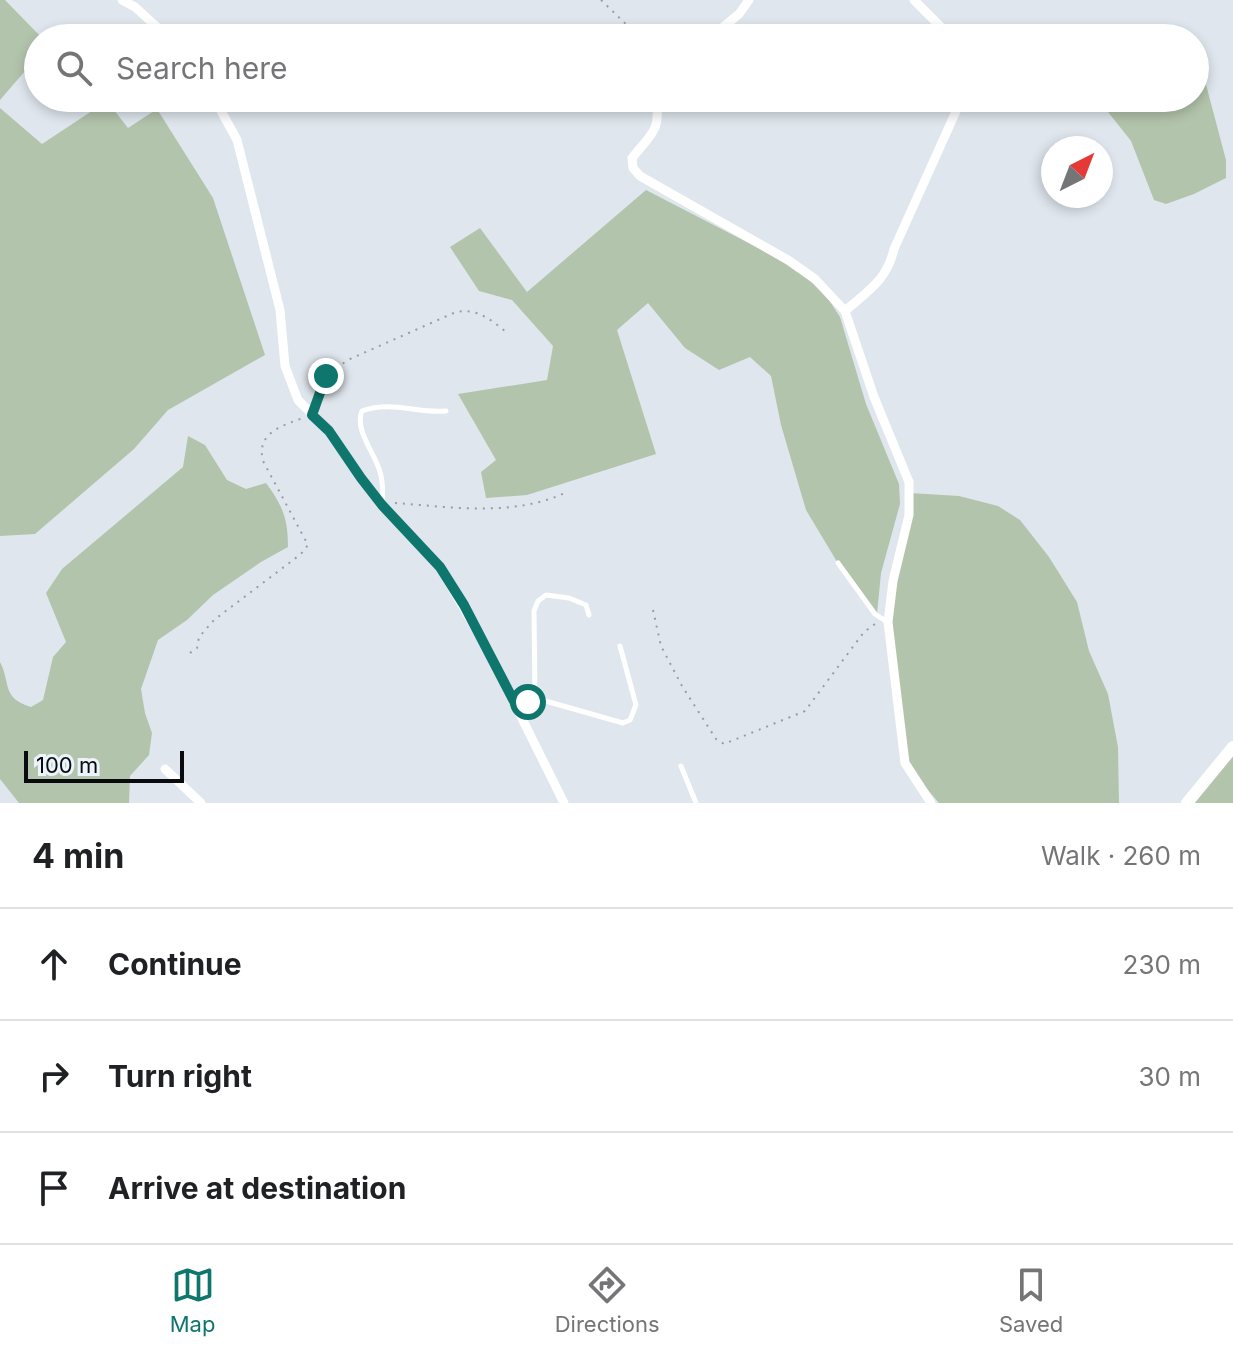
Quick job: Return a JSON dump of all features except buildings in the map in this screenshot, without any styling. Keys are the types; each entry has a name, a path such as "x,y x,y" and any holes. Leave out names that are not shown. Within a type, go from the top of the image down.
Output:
{"street":[{"path":"122,0 154,24"},
{"path":"727,24 749,0"},
{"path":"914,0 938,24"},
{"path":"222,112 237,140 280,310 285,366 298,400 329,431 382,505 440,567 464,605 564,803"},
{"path":"658,112 657,127 632,158 633,168 640,176 788,260 815,279 845,311 874,397 909,482 909,515 893,581 888,622 905,763 931,803"},
{"path":"845,311 890,267 894,249 956,112"},
{"path":"1187,803 1233,747"},
{"path":"165,769 201,803"}],"lane":[{"path":"382,505 380,470 361,425 362,411 406,406 446,411"},
{"path":"838,563 875,614 888,622"},
{"path":"535,698 534,611 538,601 546,595 569,598 586,605 589,615"},
{"path":"518,709 535,698 623,723 630,720 636,705 620,646"},
{"path":"681,766 696,803"}],"path":[{"path":"601,0 626,24"},
{"path":"190,653 197,648 199,637 214,620 301,554 308,545 263,461 260,450 269,433 312,415 322,384 335,368 456,312 464,310 484,315 505,331"},
{"path":"382,505 388,502 515,508 565,493"},
{"path":"653,610 661,646 675,675 716,739 724,744 805,711 864,632 876,623 888,622"}],"green space":[{"path":"0,0 5,0 28,24 24,24 24,72 0,100"},
{"path":"1209,96 1226,160 1226,178 1166,204 1154,200 1131,141 1108,112 1209,112"},
{"path":"0,108 42,144 90,112 116,112 128,128 152,112 159,112 213,198 265,355 168,410 134,449 35,534 0,536"},
{"path":"646,190 804,275 827,297 840,317 866,404 899,484 900,504 881,573 877,614 836,560 806,510 781,425 771,376 750,357 719,370 685,348 648,303 617,330 656,454 527,495 486,498 481,472 496,460 458,394 547,380 553,346 512,300 479,291 450,247 480,228 527,292"},
{"path":"188,436 205,445 227,480 246,489 266,483 283,513 288,547 213,595 187,620 158,640 141,689 152,733 149,755 130,776 129,803 19,803 0,779 0,662 8,689 15,699 31,707 43,700 53,657 66,642 46,593 62,569 183,467"},
{"path":"910,493 959,496 998,506 1020,520 1049,557 1077,602 1089,651 1108,694 1118,747 1119,803 939,803 914,774 901,739 889,631"},
{"path":"1233,754 1233,803 1193,803"}],"route":[{"path":"326,376 312,415 343,449 382,505 440,567 464,605 518,709 528,702"}]}
